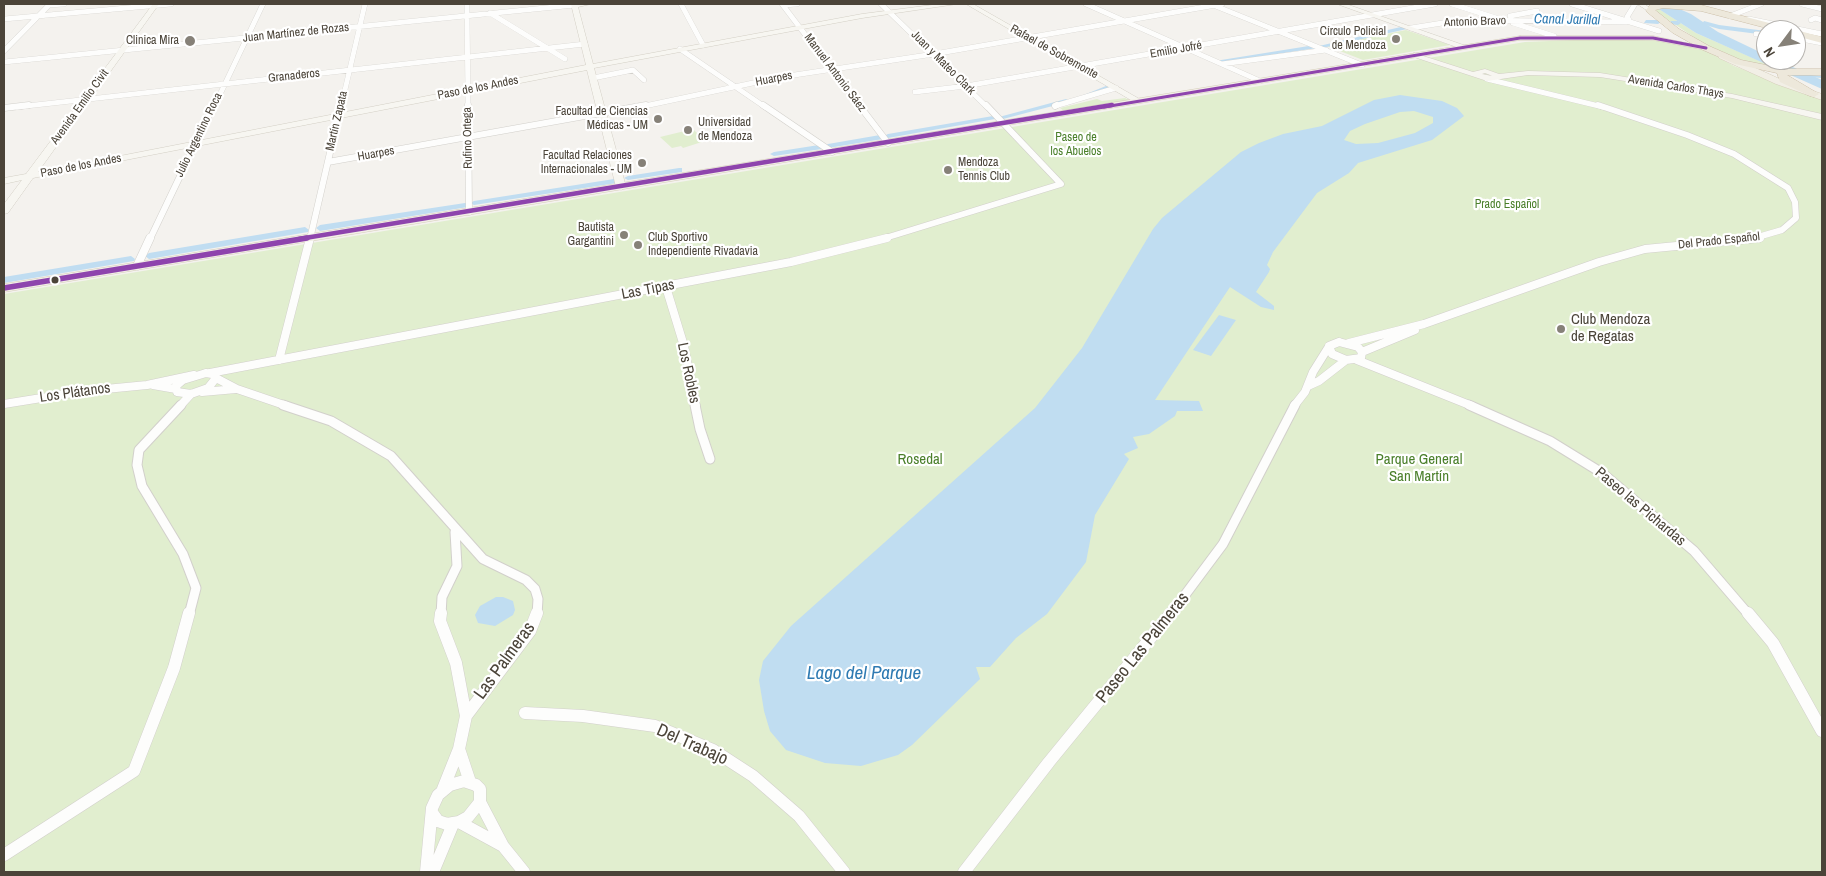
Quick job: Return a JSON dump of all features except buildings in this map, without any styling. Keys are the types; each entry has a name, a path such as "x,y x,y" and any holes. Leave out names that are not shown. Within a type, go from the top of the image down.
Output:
{"highway":[{"path":"1652,8 1671,5 1701,8 1756,22"},
{"path":"1652,8 1676,31 1706,48 1743,64 1786,72 1822,72"},
{"path":"1739,18 1756,22"},
{"path":"1806,35 1822,39"},
{"path":"1786,72 1781,74 1784,80 1818,95"}],"main road":[{"path":"1653,38 1670,35 1676,31"},
{"path":"4,288 1520,38 1554,36 1653,38 1706,48"},
{"path":"1719,54 1779,82 1818,95"}],"street":[{"path":"4,50 49,4 64,4"},
{"path":"4,19 155,4 172,4"},
{"name":"Avenida Emilio Civit","path":"4,211 155,4"},
{"name":"Julio Argentino Roca","path":"137,266 194,144 263,4"},
{"name":"Martín Zapata","path":"312,238 365,4"},
{"name":"Rufino Ortega","path":"467,4 469,212"},
{"path":"574,4 621,187"},
{"name":"Juan Martínez de Rozas","path":"4,62 588,4"},
{"path":"681,4 702,45"},
{"path":"782,4 797,4"},
{"name":"Manuel Antonio Sáez","path":"782,4 888,143"},
{"name":"Juan y Mateo Clark","path":"882,4 966,86 1061,184"},
{"name":"Paso de los Andes","path":"4,181 680,49 891,12 954,4"},
{"name":"Rafael de Sobremonte","path":"968,4 1080,66 1139,102"},
{"path":"1086,4 1260,82"},
{"path":"1211,4 1362,65"},
{"name":"Huarpes","path":"328,162 602,114 736,86 832,69 934,54 1211,4 1222,4"},
{"path":"1340,4 1465,47"},
{"name":"Emilio Jofré","path":"915,92 966,86 1436,4"},
{"path":"1452,4 1554,36"},
{"path":"1572,4 1629,20 1659,31"},
{"path":"1629,20 1627,17 1635,4"},
{"path":"1640,4 1652,8"},
{"path":"1685,4 1701,8"},
{"path":"1739,18 1761,4"},
{"path":"1802,4 1822,8"},
{"path":"1497,18 1537,12"},
{"path":"490,13 565,59"},
{"path":"1739,18 1822,39"},
{"path":"1811,20 1815,18 1822,20"},
{"name":"Antonio Bravo","path":"1411,28 1454,21 1627,22 1629,20"},
{"path":"1806,38 1822,39"},
{"name":"Granaderos","path":"4,108 584,44"},
{"path":"680,49 832,152"},
{"path":"1221,64 1294,56 1326,50"},
{"name":"Del Prado Español","path":"1350,343 1424,324 1599,262 1645,249 1691,243 1757,239 1782,230 1796,218 1795,202 1788,188 1764,171 1734,154 1646,120 1605,107 1524,88 1482,74 1445,66 1417,56"},
{"path":"593,78 633,70 644,80"},
{"name":"Avenida Carlos Thays","path":"1498,77 1528,73"},
{"name":"Avenida Carlos Thays","path":"1482,74 1528,73 1600,76 1677,86 1822,117"},
{"path":"1482,74 1498,77"},
{"name":"Del Prado Español","path":"1498,77 1524,88"},
{"path":"1055,106 1116,88"},
{"name":"Las Tipas","path":"213,376 228,370 791,262 911,232 1061,184"},
{"path":"281,360 312,238"},
{"name":"Los Robles","path":"666,287 684,346 700,429 710,460"},
{"name":"Del Prado Español","path":"1360,356 1424,324"},
{"path":"1294,406 1308,386 1313,372 1328,348 1335,342 1350,343 1360,356 1346,360 1319,381 1308,386"},
{"path":"1328,348 1336,357 1346,360"},
{"name":"Paseo las Pichardas","path":"1360,356 1550,441 1602,473 1694,551 1772,644 1822,731"},
{"path":"176,389 183,380 194,375"},
{"path":"148,384 194,375 213,376 237,389 332,421 391,456 455,531"},
{"path":"4,855 134,771 174,668 196,588 183,554 142,486 137,465 140,450 193,393 208,388 213,376"},
{"path":"148,384 176,389 180,393 237,389"},
{"name":"Los Plátanos","path":"4,404 85,391 148,384"},
{"name":"Paseo Las Palmeras","path":"964,872 1049,762 1185,596 1223,544 1294,406"},
{"name":"Las Palmeras","path":"455,531 483,558 526,580 535,589 538,599 537,616 530,631 466,716"},
{"name":"Las Palmeras","path":"443,789 459,749 466,716 456,663 440,621 442,597 457,566 455,531"},
{"name":"Del Trabajo","path":"525,713 583,716 655,726 713,750 753,776 799,816 844,872"},
{"path":"459,749 470,782"},
{"path":"426,872 434,802 443,789 457,782 470,782 480,789 480,802 476,810 456,823 433,872"},
{"path":"480,802 503,846 524,872"},
{"path":"433,814 443,823 456,823 503,846"}],"green space":[{"path":"1659,9 1696,33 1756,59 1756,64 1746,62 1704,44 1655,11"},
{"name":"Círculo Policial de Mendoza","path":"1406,30 1450,45 1363,60 1327,46"},
{"name":"Parque General San Martín","path":"1598,39 1673,41 1707,51 1734,66 1822,100 1822,872 4,872 4,294 1525,42"},
{"path":"1125,98 1131,101 1064,111 1060,108 1097,99 1102,101"},
{"path":"693,129 705,141 683,148 681,146 672,148 660,137"}],"water":[{"path":"1651,4 1668,4 1691,14 1718,32 1756,50 1756,60 1696,33"},
{"path":"1779,70 1800,70 1822,80 1822,89"},
{"name":"Lago del Parque","path":"1400,95 1442,101 1457,108 1464,116 1432,140 1358,163 1349,173 1317,193 1273,252 1267,265 1270,269 1269,272 1256,292 1274,306 1274,310 1261,307 1230,287 1155,400 1199,401 1203,411 1177,411 1175,416 1149,434 1133,437 1138,448 1124,454 1129,459 1095,515 1086,562 1047,614 1016,638 990,667 976,667 980,679 912,745 898,755 861,766 825,763 786,750 770,731 764,711 759,680 763,661 791,626 1035,408 1082,348 1153,229 1162,218 1241,152 1283,134 1322,126 1374,100","holes":["1414,111 1433,117 1433,123 1415,133 1378,143 1356,144 1344,140 1350,131 1400,112"]},
{"path":"1219,315 1236,320 1211,356 1193,350"},
{"path":"496,597 503,597 513,601 515,610 513,615 495,626 478,623 475,615 480,606"}],"waterway":[{"name":"Canal Jarillal","path":"1646,22 1658,22"},
{"name":"Canal Jarillal","path":"1671,23 1678,23"},
{"name":"Canal Jarillal","path":"1704,23 1756,32"},
{"name":"Canal Jarillal","path":"1322,46 1405,28"},
{"name":"Canal Jarillal","path":"1218,61 1315,47"},
{"path":"1810,76 1822,77"},
{"name":"Canal Jarillal","path":"1084,96 1108,87"},
{"name":"Canal Jarillal","path":"1003,117 1066,101"},
{"name":"Canal Jarillal","path":"888,136 993,118"},
{"name":"Canal Jarillal","path":"828,146 880,137"},
{"name":"Canal Jarillal","path":"774,154 819,147"},
{"name":"Canal Jarillal","path":"628,178 679,170"},
{"name":"Canal Jarillal","path":"474,203 614,181"},
{"name":"Canal Jarillal","path":"320,228 465,205"},
{"name":"Canal Jarillal","path":"149,256 305,230"},
{"name":"Canal Jarillal","path":"4,280 131,259"}],"transit line":[{"path":"4,288 1520,38 1653,38 1706,48"}],"place":[{"name":"Círculo Policial de Mendoza","path":"1396,39"},
{"name":"Clinica Mira","path":"190,41"},
{"name":"Facultad de Ciencias Médicas - UM","path":"658,119"},
{"name":"Universidad de Mendoza","path":"688,130"},
{"name":"Facultad Relaciones Internacionales - UM","path":"642,163"},
{"name":"Mendoza Tennis Club","path":"948,170"},
{"name":"Bautista Gargantini","path":"624,235"},
{"name":"Club Sportivo Independiente Rivadavia","path":"638,245"},
{"name":"Club Mendoza de Regatas","path":"1561,329"}],"park label":[{"name":"Paseo de los Abuelos","path":"1076,145"},
{"name":"Prado Español","path":"1507,205"},
{"name":"Rosedal","path":"920,460"}]}
